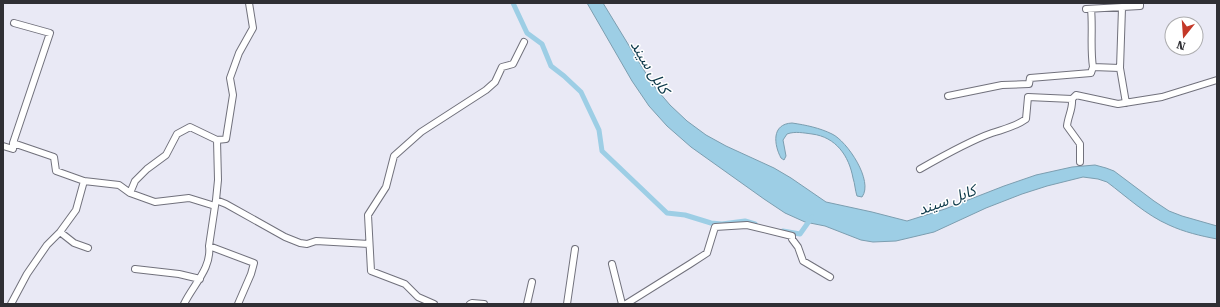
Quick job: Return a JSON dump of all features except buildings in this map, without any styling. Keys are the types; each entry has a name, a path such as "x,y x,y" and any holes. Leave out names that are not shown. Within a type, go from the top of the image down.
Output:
{"street":[{"path":"130,193 135,181 147,168 166,155 177,134 190,127 217,140 226,139 233,95 230,78 239,53 253,28 249,3"},
{"path":"948,96 1002,85 1029,84 1030,78 1091,73 1093,67 1091,47 1092,22 1088,9 1140,6 1140,3"},
{"path":"1122,8 1120,68 1126,103"},
{"path":"3,146 13,149 13,143 50,33 14,23"},
{"path":"434,304 418,297 405,284 371,271 368,215 386,187 394,156 421,132 496,82 502,67 513,64 524,42"},
{"path":"1093,67 1120,68"},
{"path":"920,169 942,156 992,133 1019,125 1026,119 1028,97 1072,99 1076,95 1118,104 1162,98 1217,80"},
{"path":"1072,99 1072,108 1067,126 1080,144 1080,162"},
{"path":"184,304 200,279 210,255 209,246 218,180 217,140"},
{"path":"13,143 54,157 56,172 84,180 119,185 130,193 155,202 189,198 226,204 285,237 300,243 307,244 316,241 369,244"},
{"path":"11,304 27,274 47,245 60,232 76,210 84,180"},
{"path":"626,304 707,253 715,227 747,225 792,236 792,239 798,247 803,261 830,277"},
{"path":"60,232 74,243 88,248"},
{"path":"209,246 254,263 252,274 238,304"},
{"path":"567,304 575,249"},
{"path":"612,264 622,304"},
{"path":"135,269 179,274 200,279"},
{"path":"527,304 532,282"},
{"path":"418,297 419,304"},
{"path":"470,304 484,304"}],"water":[{"path":"587,3 603,3 653,85 670,105 687,121 706,135 726,146 774,168 826,202 907,221 945,209 1036,175 1072,167 1095,165 1114,171 1169,211 1217,226 1217,239 1193,234 1169,225 1145,211 1107,182 1083,177 1022,194 986,208 934,232 896,241 873,242 861,240 825,226 805,222 785,213 764,199 691,147 667,126 649,106 632,81"},
{"path":"792,123 813,127 832,134 845,145 862,172 865,190 862,197 857,196 851,170 845,155 828,139 806,133 796,132 787,134 783,140 786,156 784,160 781,158 776,141 777,131 785,124"}],"waterway":[{"path":"513,3 527,33 542,44 551,66 581,92 599,130 602,151 667,213 685,215 711,223 722,224 745,221 755,224"},
{"path":"783,231 800,234 812,217"}],"water label":[{"name":"کابل سيند","path":"650,67"},
{"name":"کابل سيند","path":"947,200"}]}
